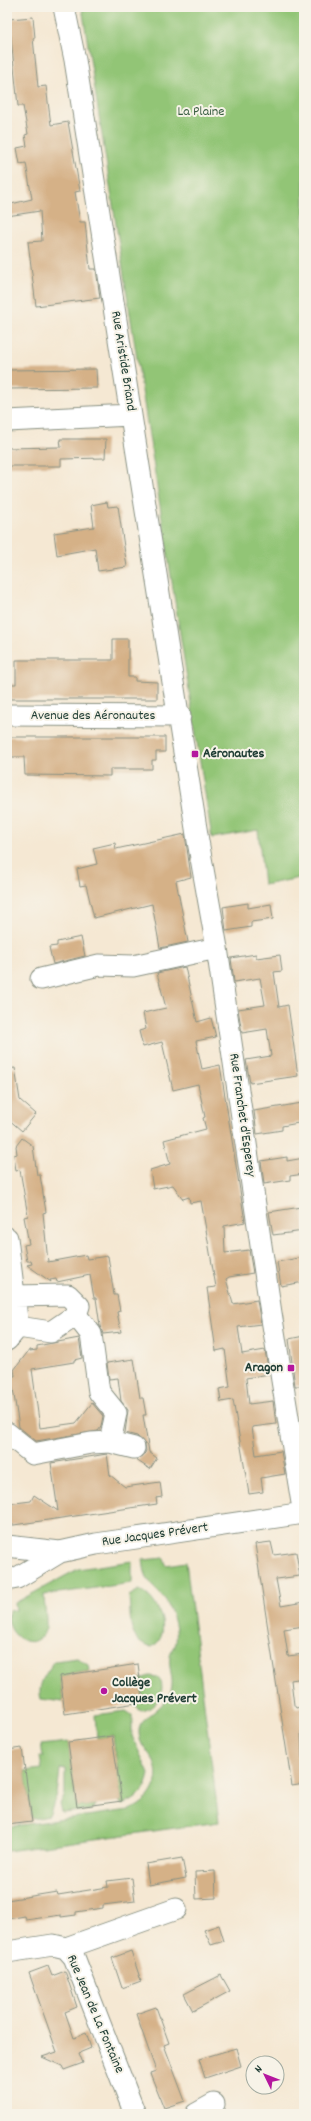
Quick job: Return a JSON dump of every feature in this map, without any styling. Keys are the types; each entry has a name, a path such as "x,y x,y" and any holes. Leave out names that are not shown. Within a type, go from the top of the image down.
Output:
{"street":[{"name":"Rue Aristide Briand","path":"64,7 75,60 180,716"},
{"path":"7,421 131,415"},
{"name":"Avenue des Aéronautes","path":"7,715 180,716"},
{"name":"Rue Franchet d'Esperey","path":"180,716 198,841 217,948 270,1305 304,1514"},
{"path":"41,979 99,965 134,966 217,948"},
{"path":"7,1238 14,1296 12,1334 52,1332 76,1315 79,1306 68,1295 14,1296"},
{"path":"76,1315 91,1334 99,1392 116,1413 110,1442"},
{"path":"7,1433 33,1454 91,1443 110,1442 134,1448"},
{"name":"Rue Jacques Prévert","path":"7,1546 60,1552 96,1544 304,1514"},
{"path":"7,1580 17,1578 60,1552"},
{"path":"66,1948 176,1909"},
{"name":"Rue Jean de La Fontaine","path":"7,1952 53,1945 66,1948 74,1957 135,2114"},
{"path":"196,2114 214,2104"}],"green space":[{"name":"La Plaine","path":"82,7 304,7 304,877 264,885 258,830 212,838"},
{"path":"164,1558 166,1565 186,1562 219,1822 7,1851 7,1827 129,1810 142,1803 152,1791 157,1777 156,1770 152,1758 140,1739 139,1730 144,1720 161,1706 170,1693 172,1682 170,1654 175,1646 176,1631 169,1607 148,1579 143,1560"},
{"path":"132,1561 132,1583 44,1595 46,1627 42,1636 37,1640 30,1642 23,1640 16,1636 11,1629 9,1611 16,1610 15,1603 78,1569"},
{"path":"139,1590 152,1600 161,1616 163,1625 162,1634 159,1641 152,1647 144,1645 138,1641 132,1628 129,1596"},
{"path":"77,1658 88,1665 89,1671 60,1676 63,1702 41,1699 41,1684 55,1661"},
{"path":"150,1676 157,1677 161,1682 162,1687 160,1696 154,1705 141,1711 132,1704 143,1702 140,1679"},
{"path":"126,1711 132,1715 132,1736 149,1774 146,1785 140,1794 133,1800 122,1805 119,1801 122,1801 113,1736 97,1738 95,1715"},
{"path":"68,1742 77,1807 96,1805 90,1810 62,1813 60,1804 65,1794 65,1769 60,1770 57,1794 49,1816 32,1819 25,1771 42,1769 40,1757 43,1756 41,1745"}],"building":[{"path":"33,17 35,38 33,38 38,87 46,86 51,125 68,122 80,191 75,192 80,222 85,222 90,269 96,269 100,298 36,306 28,242 42,241 40,211 7,216 7,205 32,199 26,163 20,164 17,148 27,146 25,135 28,134 23,106 18,106 9,19"},
{"path":"96,369 97,388 7,389 7,370"},
{"path":"60,439 106,439 105,458 61,459 61,466 7,466 7,448 61,447"},
{"path":"107,502 108,507 118,506 127,567 98,571 95,548 57,555 54,533 94,527 91,505"},
{"path":"113,639 128,639 128,677 135,677 135,681 157,682 157,699 10,699 10,684 16,684 16,660 113,660"},
{"path":"7,737 165,737 165,752 156,752 156,760 152,760 152,769 110,769 110,776 25,775 24,757 7,757"},
{"path":"185,834 191,877 176,881 188,942 160,948 152,904 94,918 86,885 80,886 77,869 97,864 93,848 115,843 116,849"},
{"path":"248,903 248,908 271,904 273,919 251,922 251,927 226,931 223,907"},
{"path":"81,937 85,956 53,964 49,947 57,946 57,942"},
{"path":"256,954 256,958 280,955 282,971 274,972 279,1007 288,1005 298,1076 250,1083 246,1060 271,1056 267,1029 242,1033 238,1009 265,1005 260,978 234,982 231,958"},
{"path":"185,967 197,1022 211,1018 216,1037 196,1041 202,1069 220,1065 245,1222 224,1226 225,1253 249,1250 253,1273 229,1277 226,1279 233,1304 257,1300 261,1324 238,1327 242,1354 265,1350 269,1374 246,1378 249,1404 273,1401 276,1424 252,1427 256,1455 281,1451 285,1474 261,1478 263,1492 249,1494 233,1400 221,1402 219,1389 230,1387 225,1349 216,1351 207,1288 216,1287 201,1201 190,1203 189,1197 183,1199 173,1185 153,1189 150,1170 170,1164 164,1140 206,1129 198,1084 173,1090 162,1042 143,1047 139,1031 146,1029 143,1013 166,1008 157,973"},
{"path":"15,1068 20,1100 36,1114 22,1131 7,1118 7,1069"},
{"path":"302,1103 304,1122 282,1126 282,1130 257,1134 254,1111"},
{"path":"22,1138 33,1146 37,1175 40,1175 46,1212 43,1213 48,1262 86,1255 87,1259 108,1256 114,1295 117,1295 120,1311 117,1312 121,1332 103,1334 100,1326 96,1298 94,1298 90,1275 57,1282 56,1279 50,1280 51,1282 27,1265 32,1264 31,1261 27,1261 24,1245 29,1244 24,1217 28,1216 20,1170 16,1171 14,1155 17,1154 16,1146"},
{"path":"287,1157 287,1161 304,1158 304,1174 290,1176 290,1180 264,1184 261,1161"},
{"path":"301,1207 301,1211 304,1211 304,1231 273,1235 269,1212"},
{"path":"304,1257 304,1282 281,1286 277,1262"},
{"path":"304,1336 304,1386 295,1386 289,1339"},
{"path":"79,1338 82,1358 74,1360 74,1362 32,1369 40,1428 76,1423 92,1403 103,1416 101,1427 98,1431 36,1441 19,1427 11,1376 15,1376 14,1370 30,1349 30,1351 37,1350 37,1346"},
{"path":"134,1359 140,1398 143,1398 146,1415 143,1415 149,1452 157,1458 150,1469 136,1460 143,1456 146,1451 145,1444 137,1436 125,1433 128,1410 121,1401 118,1378 109,1379 107,1363"},
{"path":"107,1454 110,1475 125,1487 160,1482 162,1497 156,1498 157,1504 7,1526 7,1504 31,1501 34,1495 58,1511 51,1463"},
{"path":"271,1542 274,1555 296,1552 300,1576 276,1579 281,1606 304,1602 304,1626 284,1629 288,1656 304,1654 304,1678 291,1680 294,1705 296,1708 304,1706 304,1730 301,1731 302,1758 304,1758 304,1784 292,1786 255,1544"},
{"path":"138,1664 143,1702 65,1714 60,1676"},
{"path":"112,1736 122,1801 77,1807 68,1742"},
{"path":"22,1748 32,1822 7,1825 7,1750"},
{"path":"182,1858 186,1878 149,1885 146,1864"},
{"path":"215,1871 216,1898 196,1899 195,1872"},
{"path":"132,1878 135,1901 103,1905 103,1908 76,1912 76,1915 61,1917 61,1915 26,1920 25,1916 7,1919 7,1900 57,1892 58,1895 108,1887 107,1881"},
{"path":"219,1925 224,1941 211,1945 204,1930"},
{"path":"131,1951 141,1981 122,1988 112,1958"},
{"path":"48,1966 52,1976 65,1971 77,2007 65,2012 74,2038 86,2033 91,2048 79,2053 83,2063 64,2070 62,2066 42,2057 57,2052 29,1973"},
{"path":"221,1975 230,1991 193,2011 184,1994"},
{"path":"156,2007 169,2043 164,2045 185,2101 164,2108 150,2073 156,2071 136,2014"},
{"path":"236,2048 241,2066 205,2078 199,2059"}],"place":[{"name":"Aéronautes","path":"195,754"},
{"name":"Aragon","path":"291,1368"},
{"name":"Collège Jacques Prévert","path":"104,1691"}]}
